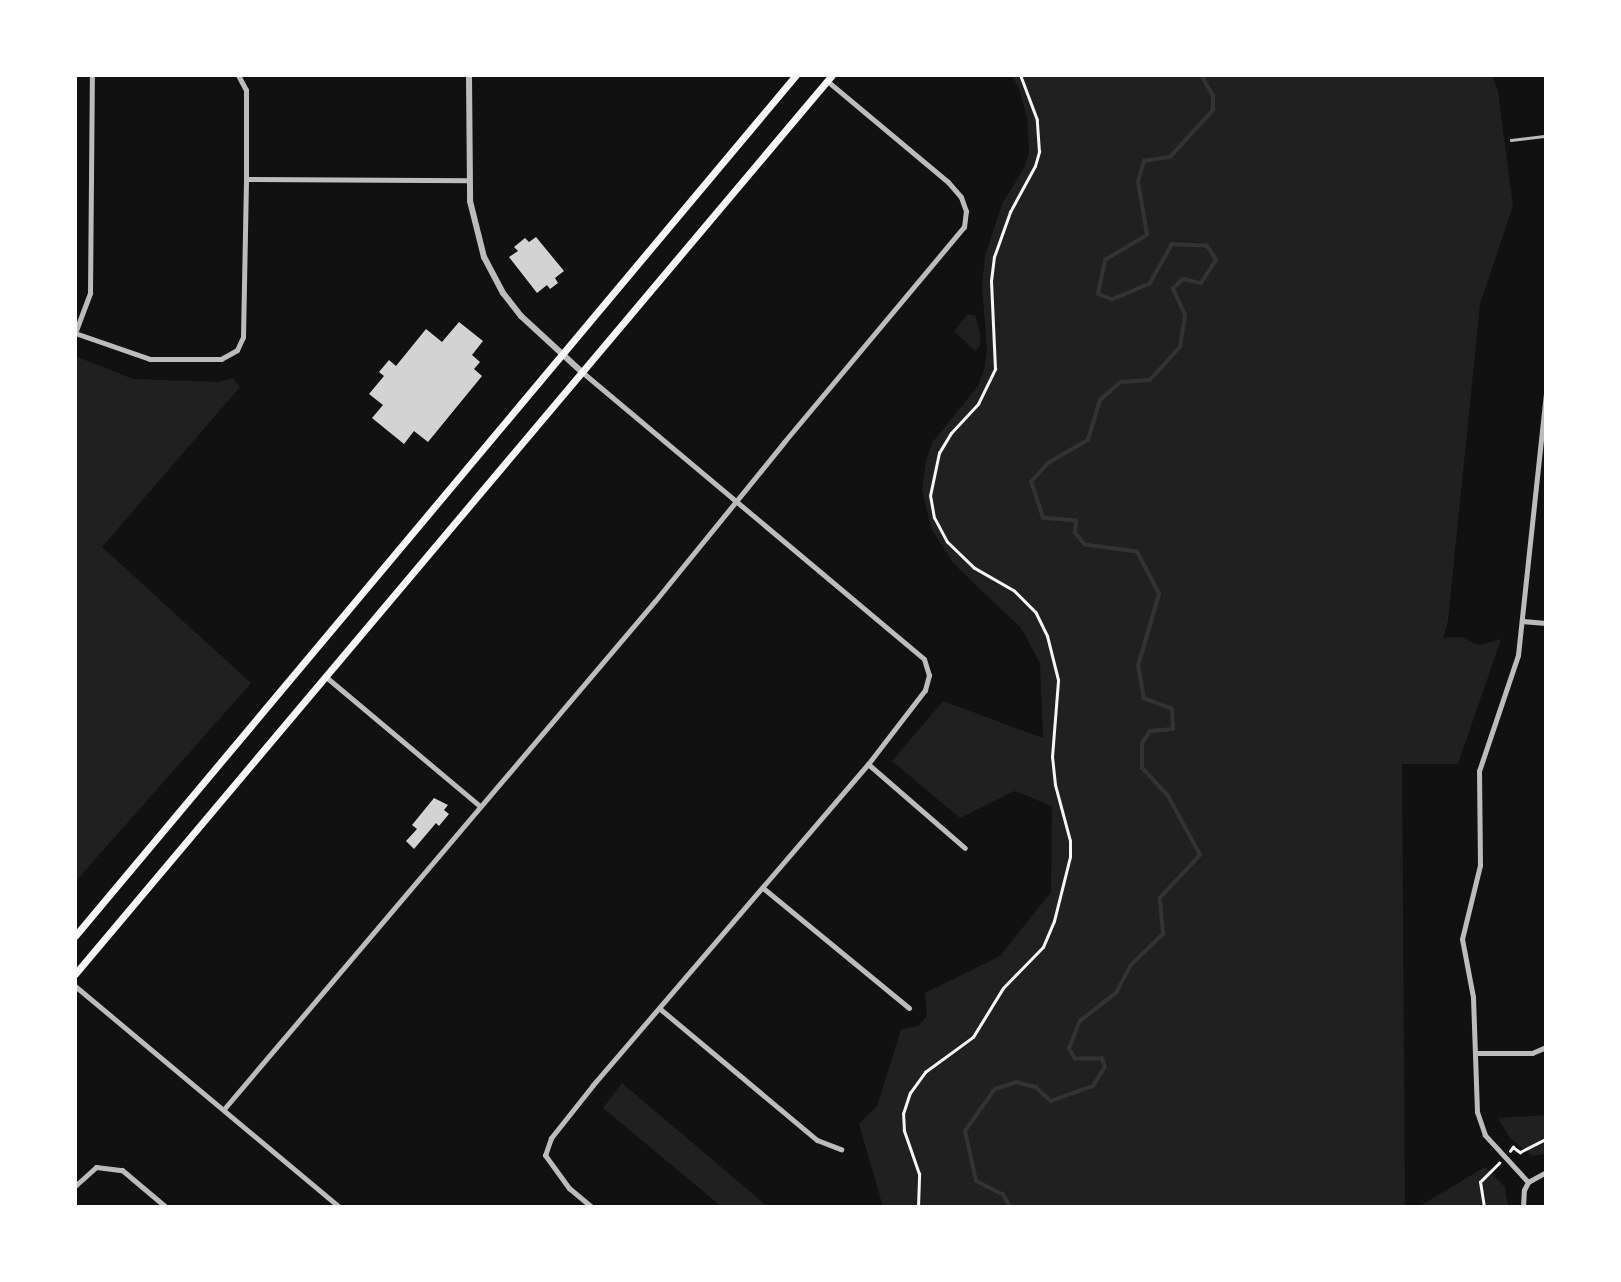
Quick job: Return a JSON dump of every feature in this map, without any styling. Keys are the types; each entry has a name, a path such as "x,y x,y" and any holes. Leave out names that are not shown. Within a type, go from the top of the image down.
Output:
{"main road":[{"path":"75,936 796,75"},
{"path":"75,974 829,78"}],"street":[{"path":"92,75 90,293 75,333 150,359 221,359 237,349 243,337 246,90 238,75"},
{"path":"470,75 469,180 477,239 503,293 521,316 563,356 671,450 737,499 924,659 929,675 925,690 868,764 551,1138 545,1155 569,1188 592,1207"},
{"path":"224,1110 655,601 964,227 966,211 961,197 948,182 829,78"},
{"path":"246,179 469,180"},
{"path":"1528,1182 1485,1135 1477,1112 1473,997 1462,940 1480,865 1479,771 1518,654 1546,394"},
{"path":"1522,621 1546,623"},
{"path":"326,677 480,806"},
{"path":"868,764 965,848"},
{"path":"763,888 909,1008"},
{"path":"75,986 339,1207"},
{"path":"659,1008 817,1140 841,1149"},
{"path":"1475,1053 1532,1053 1546,1047"},
{"path":"75,1186 96,1167 122,1170 166,1207"},
{"path":"1523,1207 1524,1190 1528,1182 1546,1172"}],"lane":[{"path":"1511,139 1546,135"}],"path":[{"path":"918,1207 919,1174 904,1131 904,1114 910,1093 925,1072 973,1037 1010,979 1043,947 1054,921 1070,857 1070,841 1055,785 1052,757 1058,680 1048,636 1036,613 1014,592 974,568 947,542 934,518 930,496 939,453 951,433 978,404 995,369 991,281 994,257 1010,212 1035,166 1039,152 1037,120 1020,75"},
{"path":"1510,1152 1513,1147 1520,1153 1546,1139"},
{"path":"1484,1207 1480,1182 1496,1167"}],"shaded area":[{"path":"1011,75 1492,75 1498,91 1513,206 1480,304 1448,621 1443,638 1461,637 1479,645 1501,639 1458,764 1402,764 1405,1207 883,1207 859,1124 877,1106 901,1030 918,1026 927,1016 925,993 1000,956 1051,892 1052,806 1015,791 960,818 892,761 943,701 1043,738 1040,663 1021,628 953,563 931,528 922,490 926,461 932,443 978,386 984,370 987,351 982,285 985,256 1002,204 1024,168 1029,153 1027,117 1018,86"},
{"path":"967,315 975,315 980,333 980,346 975,351 954,331"},
{"path":"75,356 133,379 219,382 233,378 240,387 102,547 251,683 75,882"},
{"path":"622,1083 768,1207 722,1207 603,1108"},
{"path":"1546,1115 1546,1154 1532,1156 1510,1138 1498,1118"},
{"path":"1485,1167 1505,1187 1508,1207 1418,1207"}],"building":[{"path":"536,237 564,271 555,278 558,283 550,289 547,285 537,293 509,257 518,251 514,247 525,238 529,242"},
{"path":"459,322 483,341 472,355 480,362 474,369 482,376 428,442 414,431 404,444 372,418 383,405 369,394 384,376 379,372 389,360 396,366 426,329 442,342"},
{"path":"434,798 448,805 444,810 449,814 439,826 436,823 414,849 406,841 417,829 412,825"}],"waterway":[{"path":"1010,1207 1003,1195 976,1181 965,1131 995,1089 1016,1082 1036,1087 1051,1101 1093,1086 1105,1067 1102,1059 1075,1059 1069,1049 1080,1021 1116,993 1131,965 1163,934 1160,898 1200,855 1168,796 1142,768 1142,743 1150,731 1173,729 1172,709 1144,699 1138,666 1159,594 1137,552 1085,545 1075,533 1076,521 1043,518 1031,482 1048,463 1088,440 1100,400 1121,382 1150,380 1180,347 1185,315 1173,289 1183,279 1201,283 1216,260 1207,246 1172,245 1150,284 1112,300 1098,294 1105,260 1147,235 1138,182 1144,161 1170,157 1213,110 1213,96 1201,75"}]}
